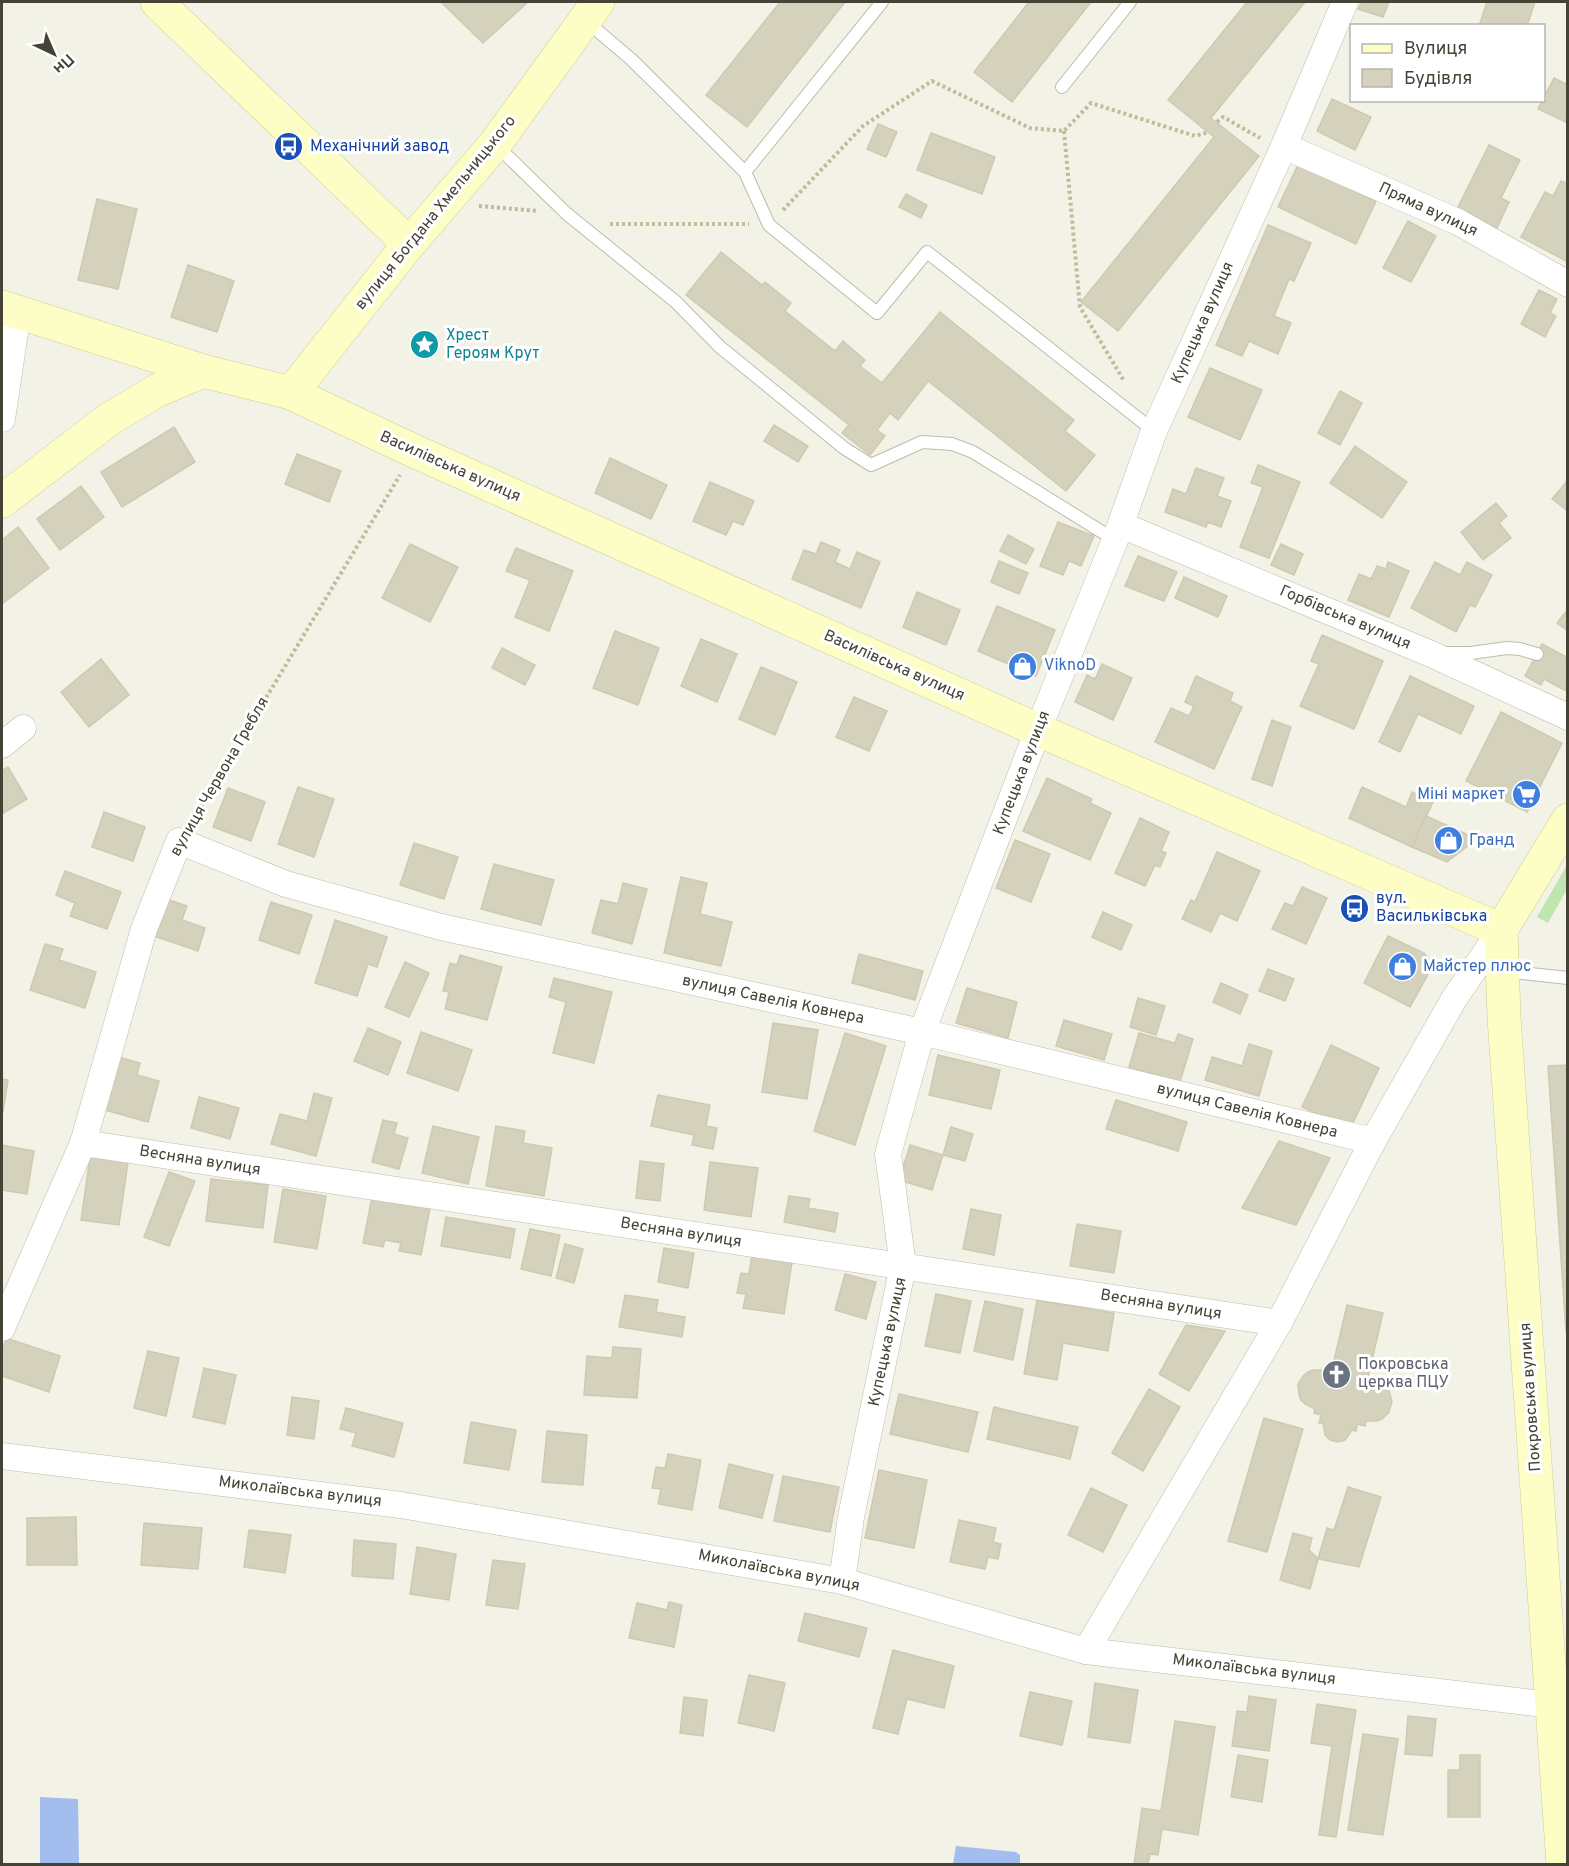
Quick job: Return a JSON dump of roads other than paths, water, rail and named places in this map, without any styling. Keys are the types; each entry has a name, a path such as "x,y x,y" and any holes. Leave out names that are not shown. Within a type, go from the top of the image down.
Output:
{"street":[{"path":"157,2 410,244"},
{"name":"Купецька вулиця","path":"842,1581 851,1517 903,1266 888,1154 922,1032 1038,730 1118,532 1154,431 1284,146 1345,2"},
{"name":"вулиця Богдана Хмельницького","path":"291,393 410,244 495,144 591,10"},
{"name":"Пряма вулиця","path":"1284,146 1458,222 1568,284"},
{"path":"2,419 10,310 203,371"},
{"path":"2,501 111,418 158,390 203,371"},
{"name":"Василівська вулиця","path":"203,371 291,393 414,451 1038,730 1501,930"},
{"name":"Горбівська вулиця","path":"1118,532 1431,654 1568,717"},
{"path":"2,745 23,728"},
{"path":"1086,1651 1279,1323 1373,1141 1454,999 1501,930 1568,820"},
{"name":"вулиця Савелія Ковнера","path":"179,841 286,884 441,927 922,1032 1373,1141"},
{"name":"вулиця Червона Гребля","path":"2,1328 83,1143 144,929 179,841"},
{"name":"Покровська вулиця","path":"1501,930 1502,971 1560,1704 1563,1864"},
{"name":"Весняна вулиця","path":"83,1143 1279,1323"},
{"name":"Миколаївська вулиця","path":"2,1455 401,1505 842,1581 1086,1651 1560,1704"}],"lane":[{"path":"745,172 882,2"},
{"path":"1062,87 1130,2"},
{"path":"591,10 632,60 745,172 769,225 877,313 927,252 1154,431"},
{"path":"495,144 567,214 676,302 720,347 844,447 871,465 922,442 952,444 973,452 1118,532"},
{"path":"1431,654 1471,653 1507,648 1537,654"},
{"path":"1502,971 1568,978"}],"water":[{"path":"40,1797 78,1799 79,1864 40,1864"},
{"path":"956,1846 1016,1852 1020,1855 1020,1864 953,1864"}],"place":[{"name":"Механічний завод","path":"289,147"},
{"name":"Хрест Героям Крут","path":"425,345"},
{"name":"ViknoD","path":"1023,666"},
{"name":"Міні маркет","path":"1526,795"},
{"name":"Гранд","path":"1448,841"},
{"name":"вул. Васильківська","path":"1355,908"},
{"name":"Майстер плюс","path":"1402,967"},
{"name":"Покровська церква ПЦУ","path":"1337,1374"}]}
